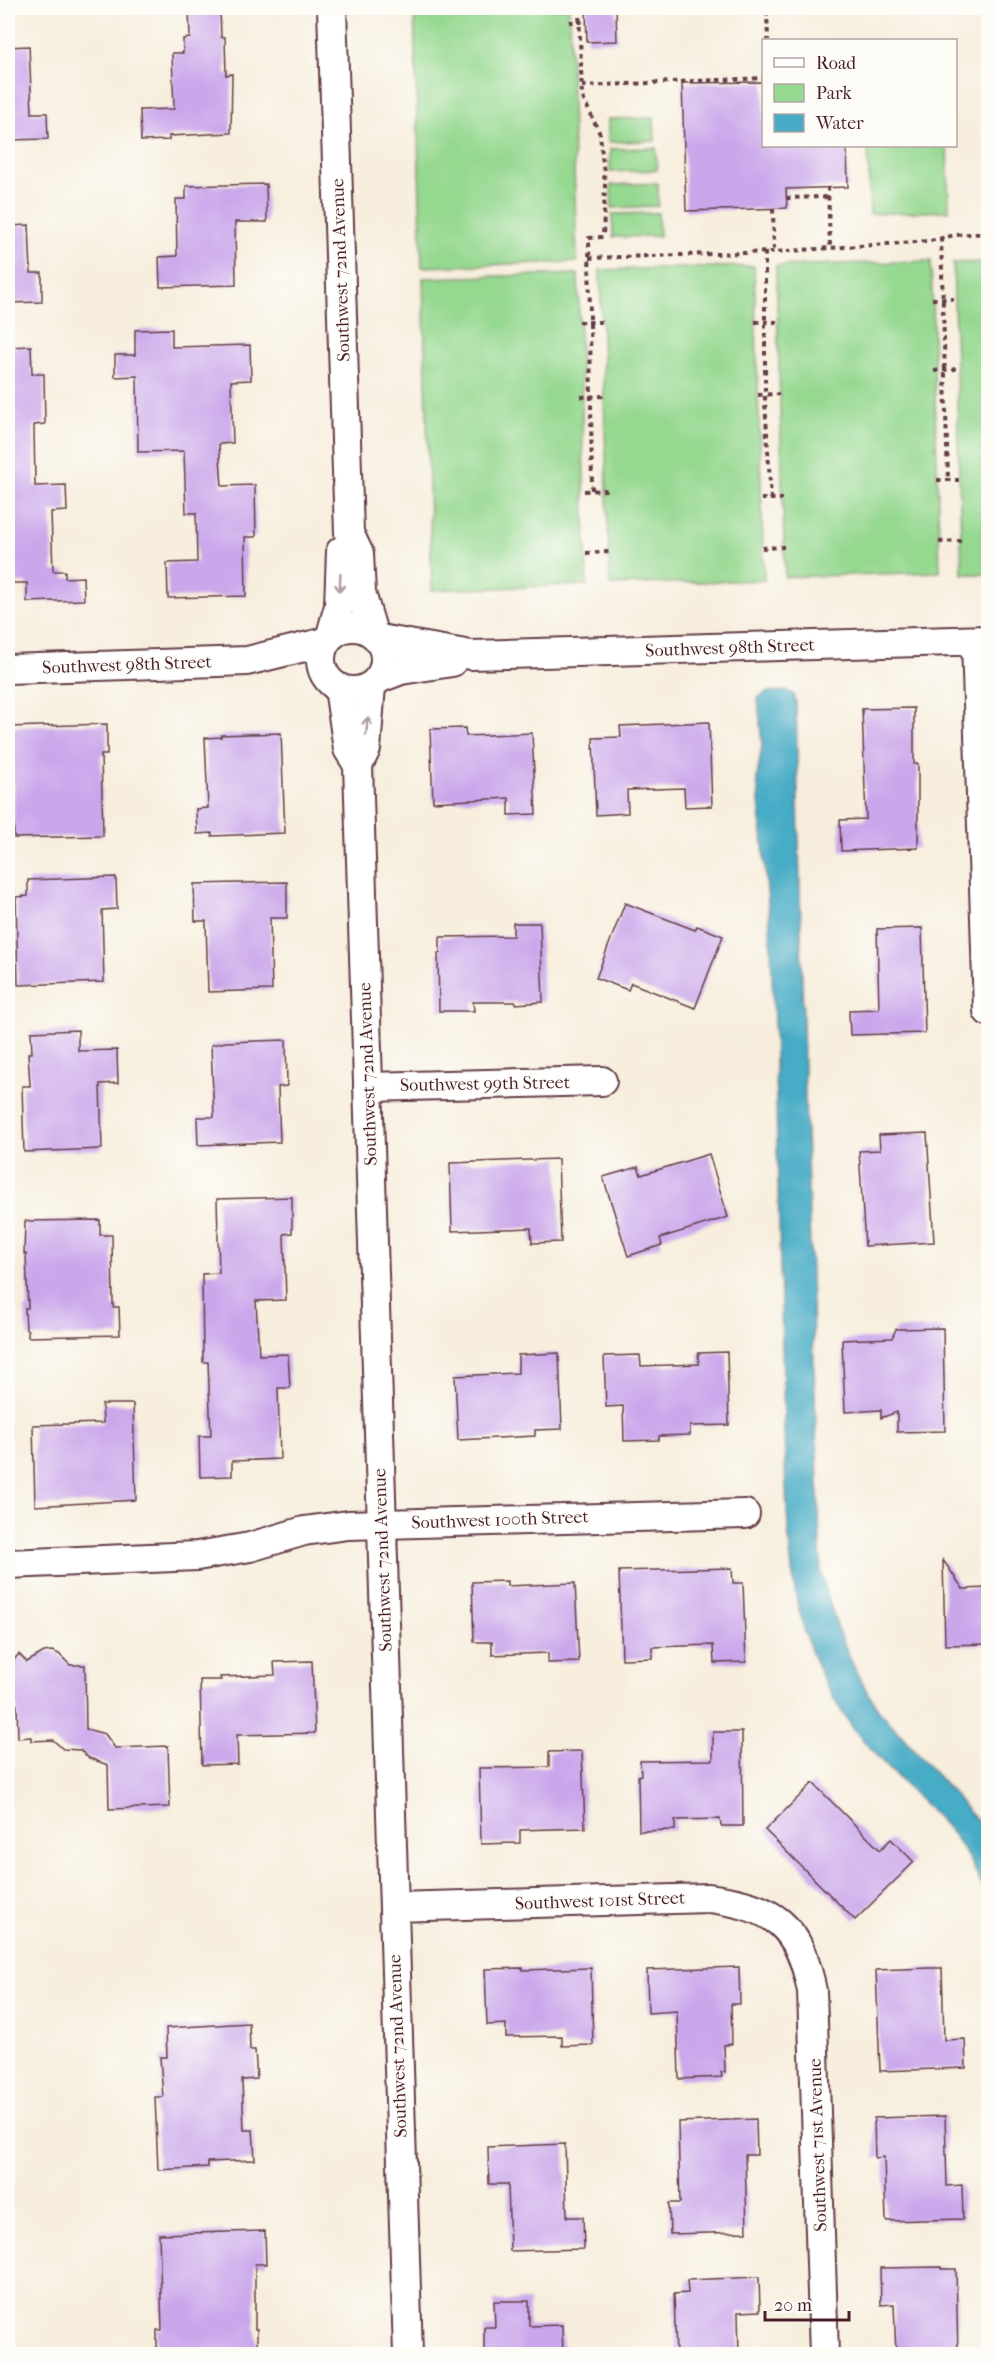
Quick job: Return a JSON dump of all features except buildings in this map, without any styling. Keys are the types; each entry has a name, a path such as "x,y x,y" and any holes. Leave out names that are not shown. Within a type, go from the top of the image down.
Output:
{"street":[{"name":"Southwest 72nd Avenue","path":"332,8 349,533 359,554 361,593 377,636"},
{"name":"Southwest 72nd Avenue","path":"328,638 339,600 341,552 349,533"},
{"path":"356,626 377,636 386,657 385,668 376,682 361,690 350,692 334,685 324,673 321,662 321,650 328,638 338,630 356,626"},
{"name":"Southwest 98th Street","path":"377,636 471,655 982,641"},
{"name":"Southwest 98th Street","path":"8,669 247,662 328,638"},
{"path":"982,641 988,1011"},
{"name":"Southwest 98th Street","path":"376,682 401,670 452,662 471,655"},
{"name":"Southwest 98th Street","path":"247,662 256,669 310,673 334,685"},
{"name":"Southwest 72nd Avenue","path":"376,682 366,749 358,765 408,2355"},
{"name":"Southwest 72nd Avenue","path":"334,685 348,749 358,765"},
{"name":"Southwest 99th Street","path":"369,1087 602,1081"},
{"name":"Southwest 100th Street","path":"8,1564 196,1556 250,1547 324,1527 745,1514"},
{"name":"Southwest 101st Street","path":"394,1907 709,1898 736,1902 761,1910 781,1923 795,1939"},
{"name":"Southwest 71st Avenue","path":"795,1939 806,1962 812,1990 824,2355"}],"path":[{"path":"579,8 582,86 585,106 600,134 605,184 603,237 589,238 592,490"},
{"path":"767,11 768,39"},
{"path":"569,22 586,21"},
{"path":"582,86 762,78"},
{"path":"828,187 830,247"},
{"path":"786,198 828,197"},
{"path":"773,209 774,252"},
{"path":"589,258 774,252 988,233"},
{"path":"941,238 948,480"},
{"path":"765,252 765,394 771,499"},
{"path":"932,299 954,299"},
{"path":"579,322 602,322"},
{"path":"755,322 777,322"},
{"path":"934,370 956,369"},
{"path":"758,395 779,394"},
{"path":"581,397 604,396"},
{"path":"937,480 959,480"},
{"path":"584,491 607,490"},
{"path":"761,499 782,499"},
{"path":"939,543 961,541"},
{"path":"762,548 784,547"},
{"path":"586,553 609,552"}],"green space":[{"path":"414,8 569,8 577,262 422,267"},
{"path":"654,118 655,141 608,142 608,119"},
{"path":"868,147 947,147 949,211 870,214"},
{"path":"656,148 657,170 610,172 610,149"},
{"path":"658,183 658,206 612,208 611,185"},
{"path":"658,213 659,236 613,237 612,214"},
{"path":"931,261 940,572 785,577 776,266"},
{"path":"988,262 988,574 962,574 953,263"},
{"path":"754,266 764,580 610,585 600,270"},
{"path":"578,274 587,585 432,590 423,278"}],"water":[{"path":"788,691 794,695 796,703 804,1067 821,1572 831,1608 851,1660 878,1709 988,1833 988,1899 968,1858 953,1835 864,1742 832,1697 805,1634 797,1602 789,1536 785,1464 770,926 757,777 762,745 758,698 767,692"}]}
